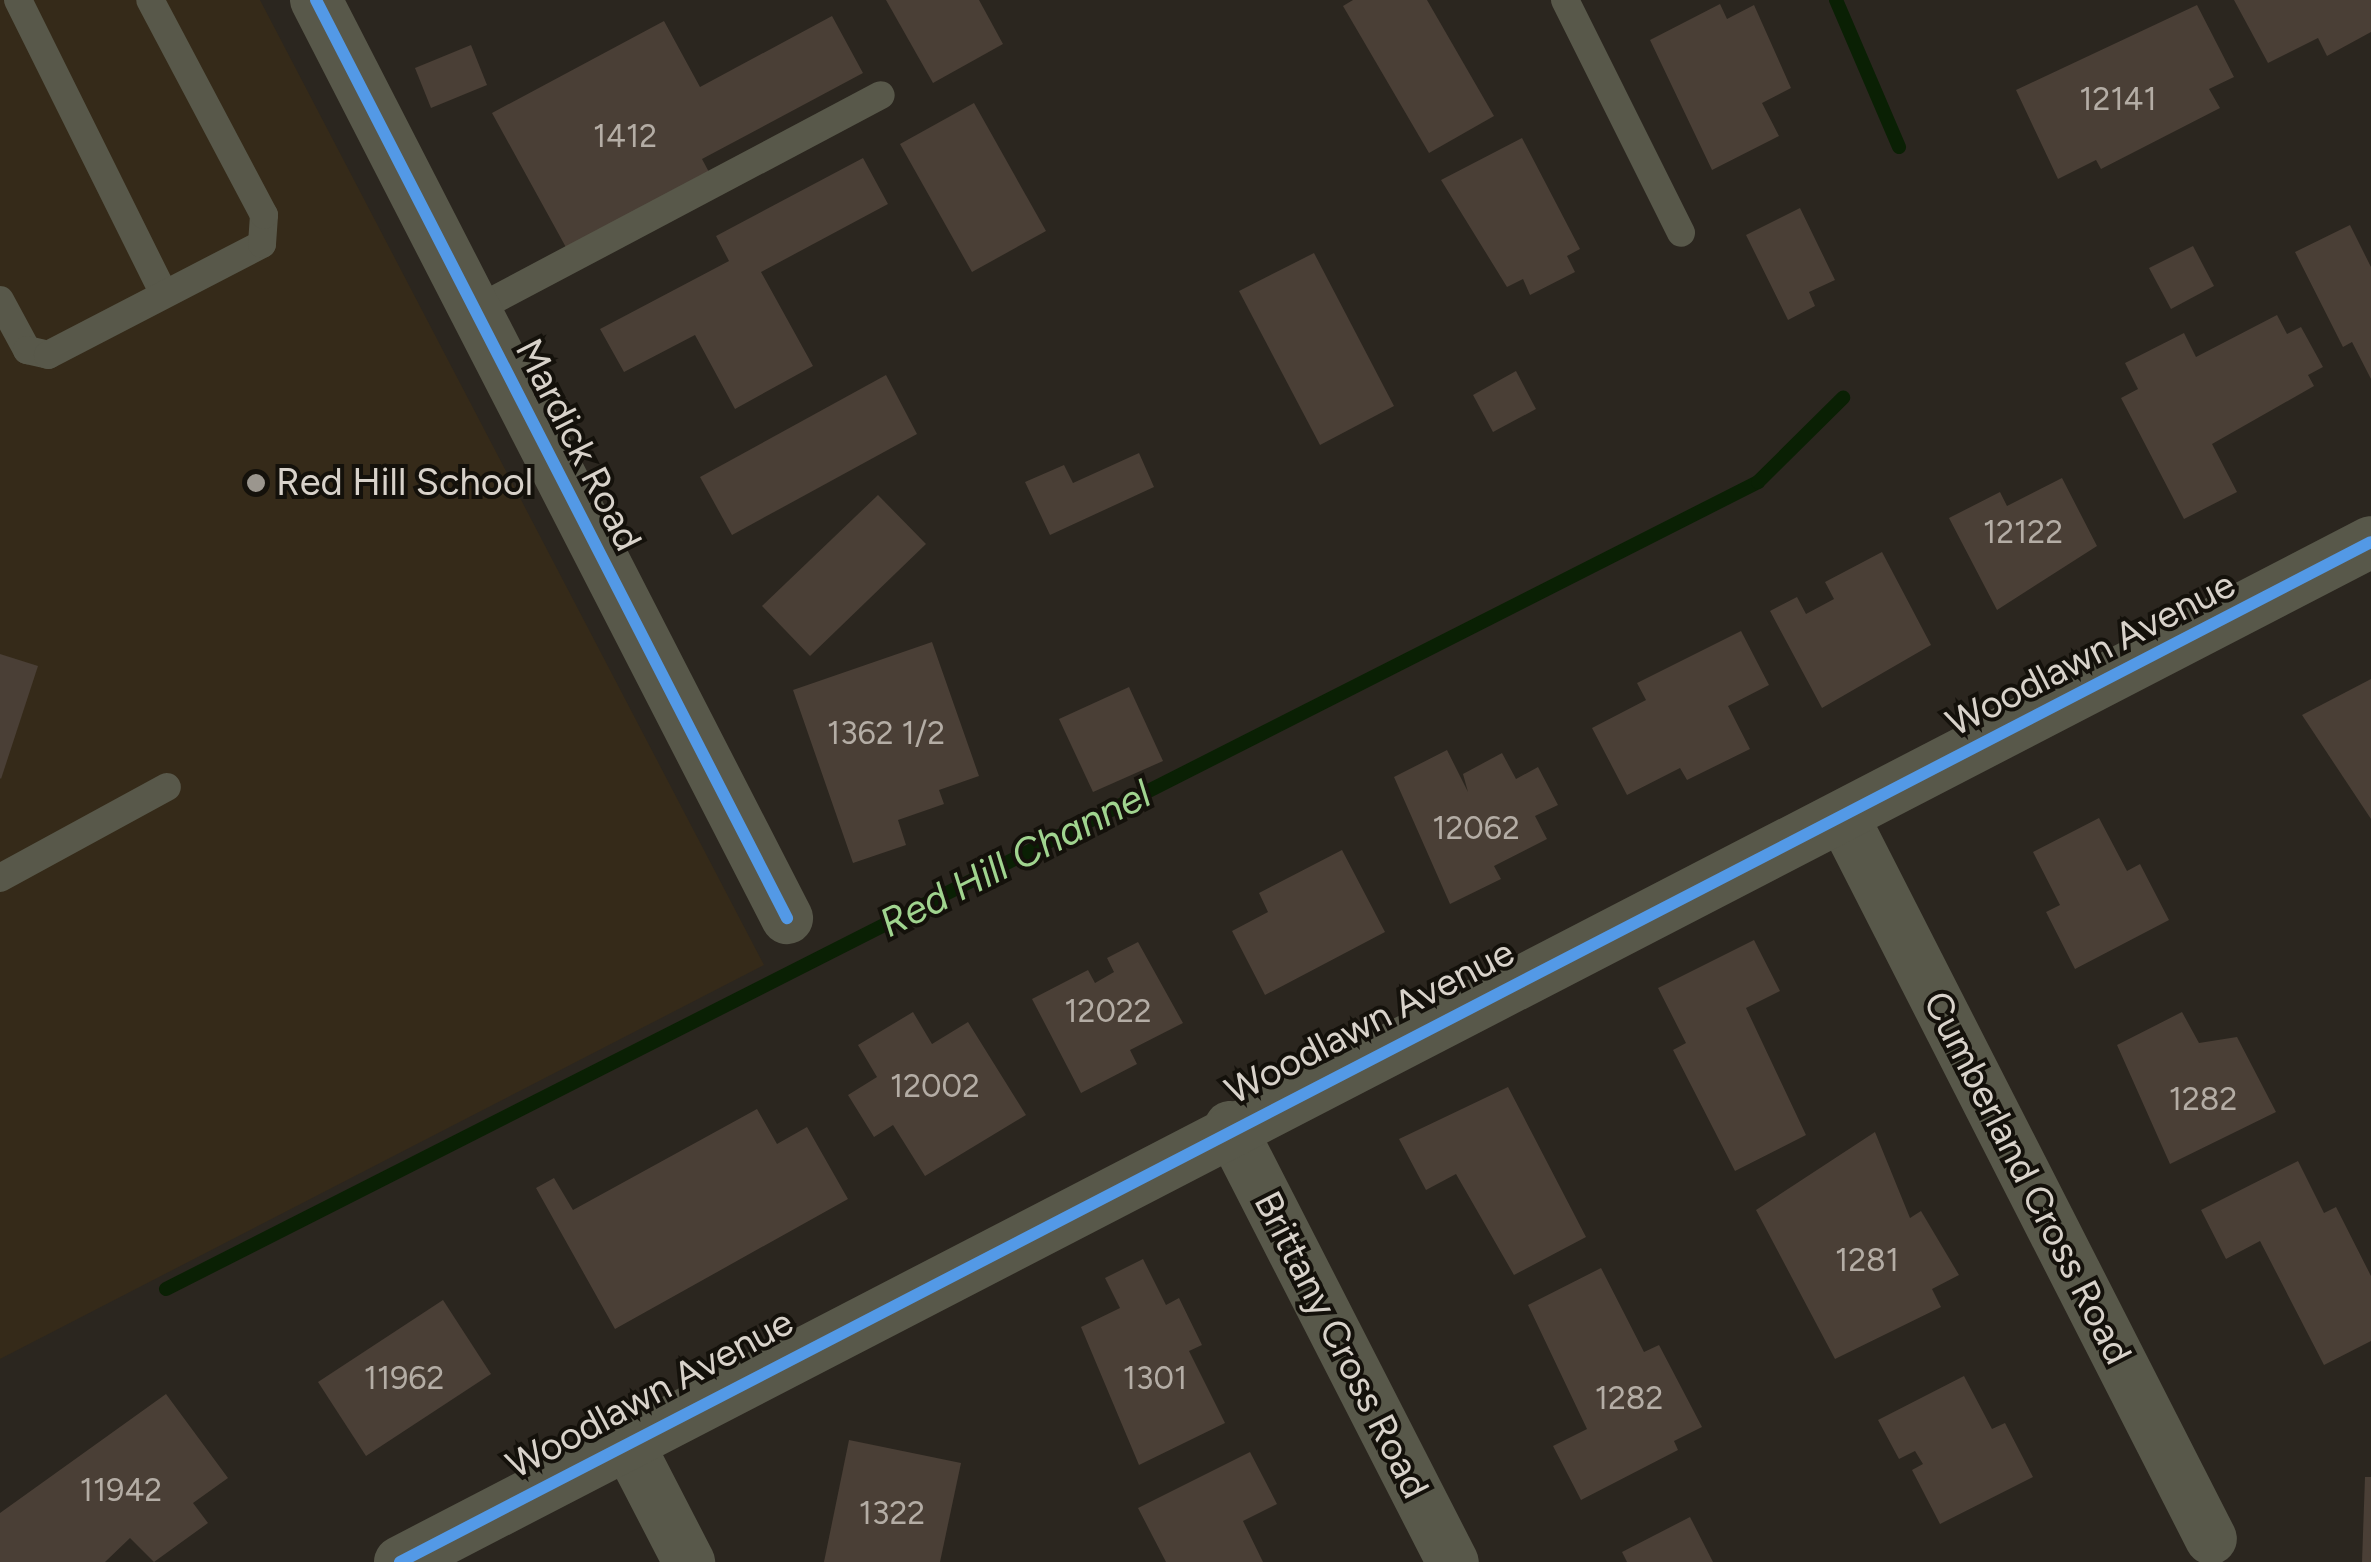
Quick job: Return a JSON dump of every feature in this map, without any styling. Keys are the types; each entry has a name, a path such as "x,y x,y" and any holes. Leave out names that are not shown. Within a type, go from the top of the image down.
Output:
{"street":[{"name":"Mardick Road","path":"316,0 786,918"},
{"name":"Woodlawn Avenue","path":"400,1562 625,1438 1843,817 2371,542"},
{"name":"Cumberland Cross Road","path":"1843,817 2211,1540"},
{"name":"Brittany Cross Road","path":"1230,1127 1453,1562"},
{"path":"625,1438 689,1562"}],"lane":[{"path":"18,0 164,294"},
{"path":"0,300 27,350 48,355 262,244 264,215 150,0"},
{"path":"1565,0 1682,234"},
{"path":"475,310 881,95"},
{"path":"0,878 167,787"}],"shaded area":[{"name":"Red Hill School","path":"0,0 260,0 764,965 0,1359"}],"building":[{"path":"886,0 979,0 1003,44 933,83"},
{"path":"1353,0 1427,0 1494,116 1429,153 1343,6"},
{"path":"2234,0 2371,0 2371,32 2327,56 2318,38 2268,63"},
{"path":"1720,4 1727,19 1754,5 1791,88 1762,103 1779,136 1712,170 1650,40"},
{"path":"2197,5 2234,77 2209,89 2220,108 2101,169 2096,160 2058,179 2016,90"},
{"path":"832,16 863,73 702,159 710,174 568,251 492,113 664,21 700,87"},
{"path":"471,45 487,85 431,108 415,68"},
{"path":"974,103 1046,231 972,272 900,144"},
{"path":"1522,138 1580,249 1567,256 1575,272 1530,295 1523,279 1507,287 1441,180"},
{"path":"863,158 888,204 761,272 813,366 735,409 695,335 624,372 600,329 729,261 716,236"},
{"path":"1800,208 1835,280 1809,292 1815,306 1788,320 1746,235"},
{"path":"2350,225 2371,267 2371,379 2352,342 2343,347 2295,252"},
{"path":"2193,246 2214,286 2171,309 2149,268"},
{"path":"1314,253 1394,406 1320,445 1239,291"},
{"path":"2277,315 2287,334 2301,327 2323,367 2308,375 2314,386 2212,444 2237,492 2184,519 2121,398 2138,389 2125,363 2184,333 2196,357"},
{"path":"1516,371 1536,409 1493,432 1473,395"},
{"path":"886,375 917,434 732,535 700,477"},
{"path":"1139,453 1154,487 1050,535 1025,482 1064,465 1073,483"},
{"path":"2062,478 2097,546 1997,610 1949,518 2000,492 2007,506"},
{"path":"878,495 926,544 810,656 762,606"},
{"path":"1882,552 1931,645 1822,708 1770,611 1797,597 1806,614 1834,599 1825,582"},
{"path":"1741,631 1769,685 1728,706 1750,749 1687,780 1680,768 1627,795 1592,728 1646,700 1637,683"},
{"path":"932,642 979,776 939,790 944,804 898,820 906,845 853,863 793,690"},
{"path":"0,654 38,666 1,779 0,778"},
{"path":"2371,679 2371,819 2302,715"},
{"path":"1129,687 1163,761 1093,792 1059,719"},
{"path":"1447,750 1468,792 1463,774 1502,753 1516,779 1538,767 1558,805 1535,816 1547,839 1494,866 1501,879 1450,904 1394,777"},
{"path":"2099,818 2127,871 2140,864 2169,920 2075,969 2046,912 2060,905 2033,852"},
{"path":"1342,850 1385,932 1265,995 1232,931 1268,912 1259,893"},
{"path":"1754,940 1780,991 1746,1008 1806,1135 1735,1171 1673,1050 1686,1043 1658,988"},
{"path":"1138,942 1183,1023 1130,1050 1137,1064 1081,1093 1032,999 1088,970 1095,983 1114,972 1107,958"},
{"path":"913,1012 932,1044 968,1022 1026,1115 925,1176 893,1125 874,1137 848,1095 877,1077 858,1045"},
{"path":"2182,1012 2199,1043 2237,1037 2276,1112 2170,1164 2117,1045"},
{"path":"1508,1087 1586,1237 1514,1275 1456,1174 1426,1190 1399,1139"},
{"path":"757,1109 777,1144 807,1127 848,1199 615,1329 536,1188 554,1178 573,1210"},
{"path":"1875,1132 1910,1218 1921,1211 1959,1275 1932,1289 1941,1307 1835,1359 1756,1210"},
{"path":"2298,1161 2324,1213 2336,1207 2371,1276 2371,1341 2324,1365 2260,1241 2226,1259 2201,1210"},
{"path":"1143,1259 1166,1305 1179,1298 1202,1345 1189,1351 1225,1423 1139,1465 1081,1327 1120,1308 1105,1278"},
{"path":"1601,1268 1644,1352 1659,1345 1702,1427 1674,1441 1678,1450 1581,1500 1553,1446 1587,1429 1528,1305"},
{"path":"443,1300 491,1374 366,1456 318,1382"},
{"path":"1964,1376 1992,1429 2005,1423 2033,1477 1940,1524 1912,1470 1923,1464 1915,1451 1899,1459 1878,1420"},
{"path":"166,1394 228,1478 193,1503 208,1523 154,1562 130,1538 105,1562 0,1562 0,1513"},
{"path":"849,1440 961,1463 940,1562 824,1562"},
{"path":"1250,1452 1277,1504 1243,1521 1263,1562 1166,1562 1138,1508"},
{"path":"2365,1477 2371,1477 2371,1562 2362,1562"},
{"path":"1690,1517 1713,1562 1627,1562 1622,1552"}],"waterway":[{"name":"Red Hill Channel","path":"1836,0 1899,147"},
{"name":"Red Hill Channel","path":"166,1289 1758,482 1843,398"}],"cycle path":[{"path":"316,0 787,918"},
{"path":"400,1562 2371,542"}],"place":[{"name":"Red Hill School","path":"256,483"}]}
